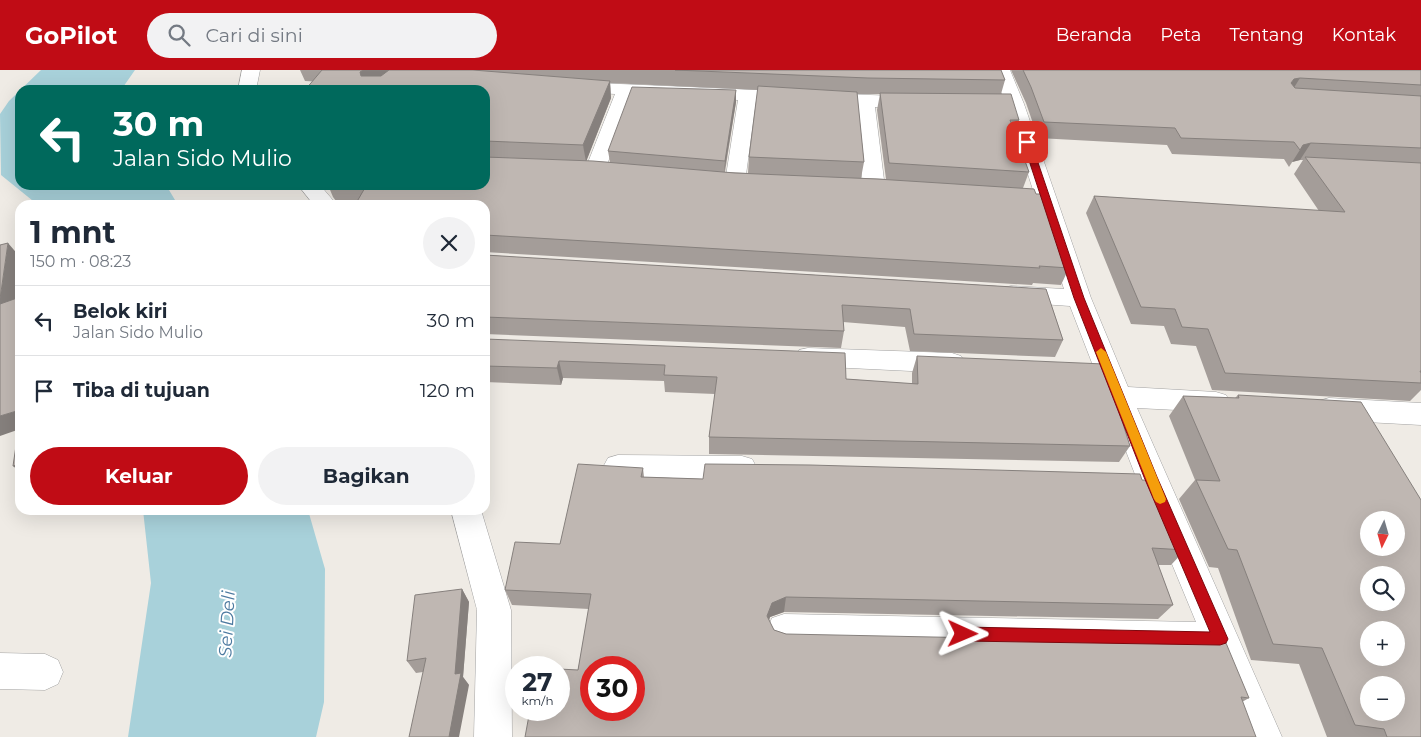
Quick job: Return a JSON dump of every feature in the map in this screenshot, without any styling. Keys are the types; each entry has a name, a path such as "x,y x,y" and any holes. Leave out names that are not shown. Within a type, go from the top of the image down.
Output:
{"street":[{"path":"248,85 251,70"},
{"path":"1002,70 1004,104 1037,199 1120,397 1150,477 1263,737"},
{"path":"556,86 625,91 748,94 866,102 935,103"},
{"path":"596,171 625,91"},
{"path":"735,182 748,94"},
{"path":"866,102 874,188"},
{"path":"312,190 322,200"},
{"path":"989,293 1079,298"},
{"path":"781,356 979,364"},
{"path":"1079,368 1108,370"},
{"path":"1120,397 1236,404"},
{"path":"1304,408 1421,414"},
{"path":"618,467 767,468"},
{"path":"1121,476 1150,477"},
{"path":"467,515 494,610 493,737"},
{"path":"784,630 1220,639"},
{"path":"0,671 45,672"}],"water":[{"path":"41,70 135,70 124,85 25,85"},
{"path":"15,95 15,186 1,175 0,114"},
{"path":"20,190 169,190 175,200 32,200"},
{"name":"Sei Deli","path":"144,515 309,515 325,569 324,702 316,737 128,737 151,583"}],"building":[{"path":"322,70 363,70 360,72 361,76 381,76 389,70 473,70 610,81 583,145 490,141 490,85 309,85"},
{"path":"675,70 1001,70 1005,80 868,78"},
{"path":"1023,70 1421,70 1421,85 1300,78 1294,79 1291,83 1295,88 1421,96 1421,148 1311,143 1303,145 1300,150 1294,142 1181,138 1175,128 1044,122"},
{"path":"758,86 857,92 864,162 749,157"},
{"path":"632,87 736,90 725,161 608,151"},
{"path":"880,93 1011,94 1019,120 1010,120 1029,172 889,163"},
{"path":"490,157 593,161 735,173 877,179 1034,189 1036,194 1044,194 1069,268 1039,266 1040,268 490,235 490,200 358,200 364,190 490,190"},
{"path":"1305,157 1421,163 1421,383 1225,373 1208,329 1182,327 1175,309 1141,307 1094,196 1345,212"},
{"path":"8,243 0,299 0,245"},
{"path":"490,255 1046,289 1063,340 914,334 910,309 842,305 844,331 490,317"},
{"path":"15,299 15,412 0,416 0,304"},
{"path":"490,339 845,353 846,379 918,384 917,356 1104,364 1130,446 709,437 717,377 664,375 665,365 559,361 557,368 490,366"},
{"path":"1238,395 1361,402 1421,500 1421,737 1387,737 1384,729 1355,725 1322,648 1273,644 1237,550 1228,549 1196,480 1220,481 1183,396 1239,398"},
{"path":"578,464 643,468 641,477 703,479 705,464 1140,474 1142,480 1155,481 1185,550 1152,548 1173,605 786,597 772,603 767,616 774,630 786,634 1226,643 1249,698 1241,697 1256,737 525,737 528,721 570,721 570,670 578,670 580,658 580,721 645,721 645,656 580,656 591,594 505,590 515,542 560,544"},
{"path":"462,589 455,674 461,673 449,737 409,737 426,658 407,661 415,595"}],"slow traffic":[{"path":"1101,352 1160,499"}],"route":[{"path":"963,634 1220,639 1150,477 1120,397 1079,298 1027,142"}]}
